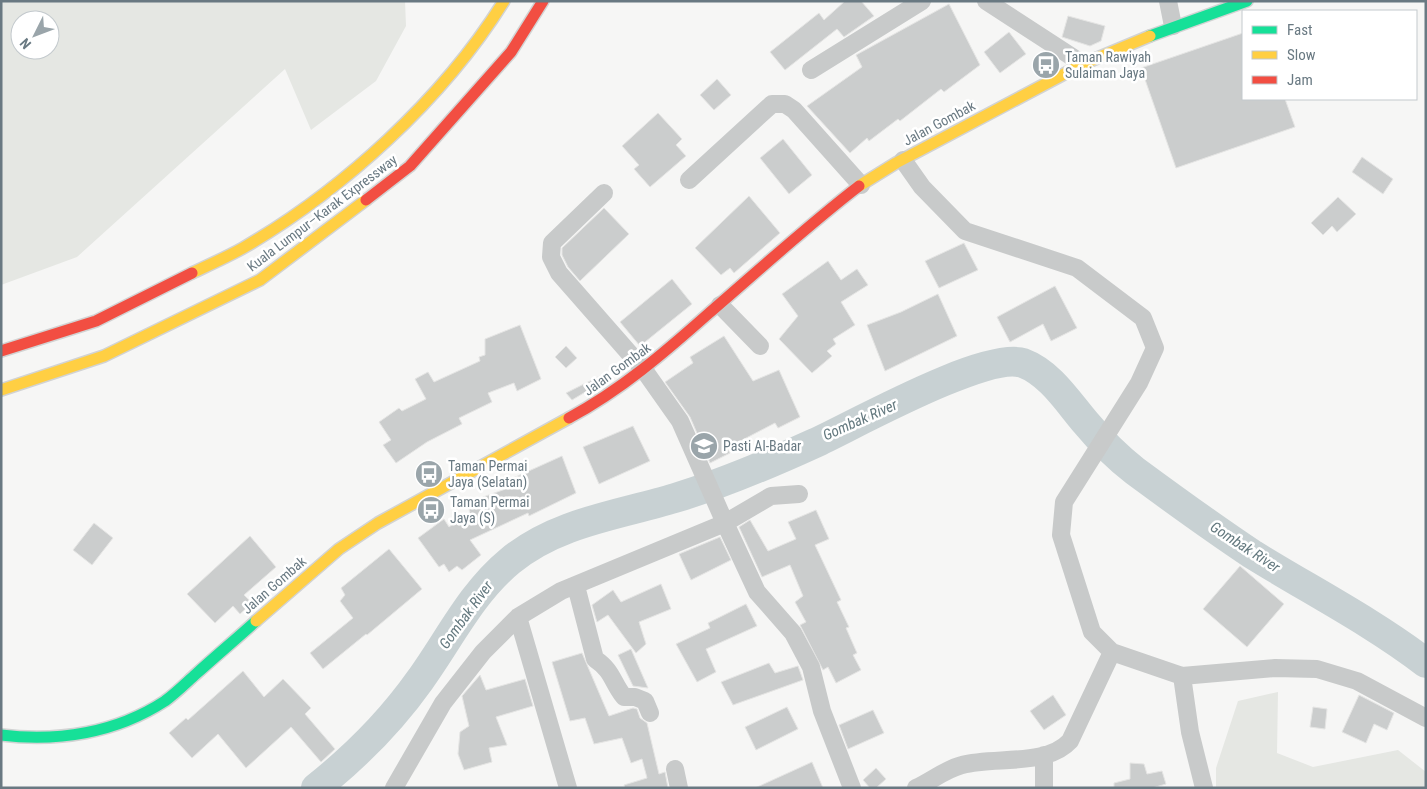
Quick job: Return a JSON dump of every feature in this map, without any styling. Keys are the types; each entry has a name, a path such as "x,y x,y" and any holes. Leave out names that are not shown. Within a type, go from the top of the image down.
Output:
{"main road":[{"name":"Kuala Lumpur–Karak Expressway","path":"1,351 96,321 243,248 319,198 389,138 430,97 488,27 504,1"},
{"name":"Kuala Lumpur–Karak Expressway","path":"1,390 104,356 260,280 410,166 511,52 543,1"},
{"name":"Jalan Gombak","path":"1,735 23,739 72,734 118,725 140,716 166,700 339,548 378,523 601,401 644,370 822,214 860,185 1083,64 1173,26 1247,1"}],"street":[{"path":"811,70 922,1"},
{"path":"986,1 1083,64"},
{"path":"1168,1 1173,26"},
{"path":"689,180 772,104 785,104 794,110 860,185"},
{"path":"903,160 922,187 965,231 1077,268 1143,318 1155,348 1139,383 1064,502 1061,535 1092,632 1112,652 1182,676 1275,668 1317,669 1357,681 1426,718"},
{"path":"604,193 552,243 551,257 559,273 644,370 680,421 724,524 757,592 793,633 811,667 822,711 852,788"},
{"path":"720,305 760,346"},
{"path":"394,788 443,703 483,652 518,617 561,591 724,524 770,496 799,494"},
{"path":"576,586 595,659 606,667 615,678 618,689 624,697 635,697 645,701 650,713"},
{"path":"518,617 568,788"},
{"path":"916,788 961,765 1044,755 1061,750 1070,741 1112,652"},
{"path":"1182,676 1190,732 1204,788"},
{"path":"1044,755 1044,788"},
{"path":"675,770 679,788"}],"shaded area":[{"path":"1,1 405,1 406,26 376,81 311,130 285,69 77,257 1,285"},
{"path":"1278,692 1277,753 1313,767 1398,750 1426,772 1426,788 1216,788 1216,768 1238,701"}],"building":[{"path":"845,1 861,1 874,16 844,37 837,29 785,70 770,52 819,13 824,20"},
{"path":"949,4 980,65 944,92 941,89 900,121 898,119 869,141 867,138 850,153 807,106 862,67 856,55"},
{"path":"1068,16 1105,26 1101,41 1090,46 1062,37"},
{"path":"1009,32 1026,54 1000,73 984,52"},
{"path":"1242,33 1242,100 1285,100 1295,127 1176,168 1141,68"},
{"path":"717,79 731,95 714,110 700,95"},
{"path":"658,113 682,139 676,145 686,156 650,187 634,169 639,165 622,146"},
{"path":"783,139 812,175 789,194 760,158"},
{"path":"1362,157 1393,179 1383,194 1352,172"},
{"path":"749,196 780,233 734,273 730,268 721,275 695,248"},
{"path":"1338,197 1356,214 1337,232 1332,226 1323,235 1311,223"},
{"path":"604,208 629,234 580,281 568,267 562,255 562,248"},
{"path":"964,243 978,270 939,288 925,261"},
{"path":"828,261 841,280 857,269 868,285 841,302 855,325 833,339 836,344 827,351 832,356 812,373 779,339 798,316 782,294"},
{"path":"672,279 692,304 640,346 620,322"},
{"path":"1055,286 1077,328 1051,341 1043,324 1010,342 997,317"},
{"path":"938,294 957,336 885,371 867,325 901,312"},
{"path":"520,325 541,379 517,391 514,383 488,393 492,402 459,418 462,424 427,442 396,463 383,445 391,440 379,422 399,408 402,411 426,399 415,379 428,372 434,382 480,361 479,357 485,355 485,339"},
{"path":"724,336 753,381 779,370 800,417 778,428 775,423 727,448 730,453 710,463 690,417 665,382 693,363 690,357"},
{"path":"566,346 577,358 566,368 555,357"},
{"path":"604,374 607,379 572,400 566,393"},
{"path":"633,426 650,461 599,484 583,447"},
{"path":"562,456 576,493 529,516 528,513 470,540 481,555 462,570 457,566 449,572 444,564 439,567 418,538 444,519 449,527 470,512 466,503 514,486 511,479"},
{"path":"816,510 829,539 815,545 841,600 837,602 849,627 846,628 857,653 853,655 861,670 836,683 828,667 823,670 800,625 806,622 795,602 803,596 790,565 762,577 739,527 750,520 768,551 796,539 788,522"},
{"path":"94,523 113,538 92,565 73,550"},
{"path":"250,536 276,567 244,595 252,603 240,614 233,606 215,623 187,594"},
{"path":"720,537 731,560 691,580 679,554"},
{"path":"389,549 422,589 323,669 310,653 353,618 340,601 345,595 341,588"},
{"path":"1240,566 1284,604 1247,647 1203,609"},
{"path":"661,584 671,609 639,622 646,644 636,653 608,615 597,622 592,605 613,590 621,602"},
{"path":"746,604 757,626 706,649 716,672 697,682 676,644 710,628 708,623"},
{"path":"631,649 648,688 633,686 618,655"},
{"path":"582,653 609,716 633,708 637,709 640,718 647,723 659,774 665,772 668,788 625,788 624,785 647,778 642,759 631,763 622,738 594,744 585,718 570,721 552,662"},
{"path":"769,663 775,673 798,666 803,680 733,705 721,682"},
{"path":"243,671 264,697 283,679 311,708 305,714 335,749 321,762 291,727 246,768 218,734 192,758 169,733 186,718 188,720"},
{"path":"480,675 486,690 525,679 533,706 496,717 507,745 489,748 492,762 464,770 458,754 460,732 469,726 462,696"},
{"path":"1053,695 1066,715 1044,730 1030,711"},
{"path":"1359,695 1394,713 1387,730 1374,724 1366,743 1342,732"},
{"path":"787,707 798,729 756,750 745,727"},
{"path":"1313,707 1327,709 1325,729 1310,727"},
{"path":"873,710 884,733 848,749 839,725"},
{"path":"812,762 823,788 755,788"},
{"path":"1130,763 1144,764 1147,774 1162,771 1166,784 1152,788 1114,788 1114,783 1130,779"},
{"path":"876,768 886,779 876,788 870,788 863,780"}],"waterway":[{"name":"Gombak River","path":"316,788 345,764 385,724 431,665 461,618 484,587 510,561 528,548 568,528 675,498 728,480 815,443 951,378 1005,362 1023,363 1042,374 1058,389 1092,430 1116,454 1135,471 1193,513 1252,554 1362,620 1426,663"}],"traffic: fast":[{"path":"1150,36 1247,1"},
{"path":"1,735 22,737 65,736 107,728 127,721 169,698 256,621"}],"traffic: slow":[{"path":"192,273 237,251 280,225 317,199 388,140 452,73 504,1"},
{"path":"859,186 896,163 1083,64 1150,36"},
{"path":"1,390 104,356 260,280 366,200"},
{"path":"256,621 339,549 378,523 569,418"}],"traffic: jam":[{"path":"366,200 410,166 511,52 543,1"},
{"path":"569,418 624,383 658,357 859,186"},
{"path":"1,351 96,321 192,273"}],"place":[{"name":"Taman Rawiyah Sulaiman Jaya","path":"1046,65"},
{"name":"Pasti Al-Badar","path":"704,446"},
{"name":"Taman Permai Jaya (Selatan)","path":"429,474"},
{"name":"Taman Permai Jaya (S)","path":"431,510"}]}
